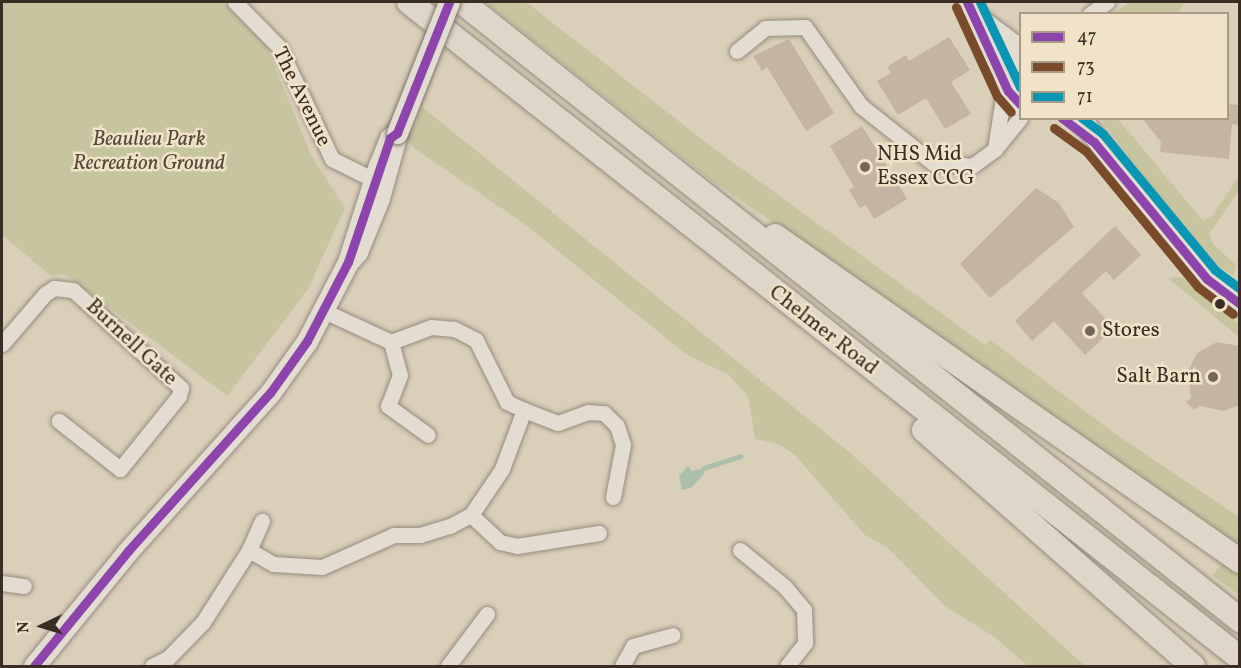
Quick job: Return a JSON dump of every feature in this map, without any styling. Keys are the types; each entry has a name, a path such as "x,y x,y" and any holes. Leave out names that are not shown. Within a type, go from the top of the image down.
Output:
{"main road":[{"name":"Chelmer Road","path":"409,2 672,213 1239,658"},
{"name":"Chelmer Road","path":"462,2 669,169 1239,620"},
{"path":"669,169 998,389 1239,561"},
{"path":"672,213 1193,666"}],"street":[{"name":"The Avenue","path":"234,2 279,47 332,159 374,180"},
{"path":"348,262 357,252 379,198 397,134 449,2"},
{"path":"970,8 1019,48"},
{"path":"970,8 1019,102"},
{"path":"737,51 765,28 806,27 861,106 933,163 972,166 995,149 1019,119"},
{"path":"995,149 1005,79 1019,51"},
{"path":"1064,120 1095,142"},
{"path":"1081,120 1095,142 1207,279 1239,304"},
{"path":"34,666 90,595 270,393 324,311 348,262 390,138 397,134"},
{"name":"Burnell Gate","path":"3,341 45,294 54,288 73,290 181,388 179,396 120,469 59,422"},
{"path":"324,311 392,342 431,327 454,329 476,340 507,402 558,423 588,412 604,413 617,426 623,445 613,497"},
{"path":"392,342 400,375 388,406 428,435"},
{"path":"249,550 273,564 322,567 394,535 420,535 471,514 502,469 524,410"},
{"path":"471,514 500,542 517,546 599,533"},
{"path":"152,666 203,622 249,550 262,521"},
{"path":"740,550 785,587 804,610 805,643 787,666"},
{"path":"2,584 24,585"},
{"path":"448,666 487,614"},
{"path":"622,666 633,646 673,635"}],"green space":[{"name":"Beaulieu Park Recreation Ground","path":"2,2 222,2 266,45 311,155 345,208 308,289 227,396 65,274 50,275 2,235"},
{"path":"485,2 526,2 708,144 985,345 990,340 1114,433 1239,517 1239,551 998,376 708,178"},
{"path":"1130,2 1185,2 1179,12 1115,12"},
{"path":"422,107 848,451 1085,666 1028,666 993,636 945,606 888,548 865,535 794,454 778,444 755,439 748,396 728,374 687,355 526,225 414,148 409,141"},
{"path":"1102,120 1119,120 1203,221 1213,215 1239,176 1239,190 1209,234 1213,244 1236,265 1233,275 1219,267 1184,230"},
{"path":"1182,277 1239,324 1239,337 1168,278"},
{"path":"1225,560 1239,571 1239,595 1212,575"}],"shaded area":[{"path":"688,466 692,471 704,468 704,474 691,488 682,490 679,476"}],"building":[{"path":"949,37 970,70 951,82 971,114 945,129 926,98 898,115 877,81 891,73 887,67 906,55 909,61"},
{"path":"789,39 834,113 806,131 767,67 762,71 753,56"},
{"path":"1229,104 1239,105 1239,125 1232,124 1229,159 1160,152 1161,142 1144,120 1229,120"},
{"name":"NHS Mid Essex CCG","path":"862,126 907,199 874,219 866,205 860,208 849,190 854,187 830,146"},
{"path":"1036,188 1059,203 1074,227 990,298 960,264"},
{"path":"1115,226 1141,255 1114,280 1106,271 1082,293 1114,328 1085,355 1054,321 1032,341 1015,321"},
{"name":"Salt Barn","path":"1217,342 1239,346 1239,405 1224,411 1200,406 1194,410 1186,402 1191,398 1188,372 1197,353"}],"waterway":[{"path":"704,468 740,456"}],"transit line":[{"name":"47","path":"34,666 128,551 270,393 307,341 348,262 390,138 397,133 449,2"},
{"name":"47","path":"967,2 1008,91 1019,103"},
{"name":"71","path":"980,2 1019,85"},
{"name":"73","path":"956,7 997,96 1011,112"},
{"name":"47","path":"1065,120 1094,142 1207,279 1240,304"},
{"name":"71","path":"1085,120 1103,134 1215,270 1240,289"},
{"name":"73","path":"1054,128 1086,151 1198,287 1233,314"}],"place":[{"name":"NHS Mid Essex CCG","path":"865,167"},
{"name":"Stores","path":"1090,331"},
{"name":"Salt Barn","path":"1213,377"}]}
